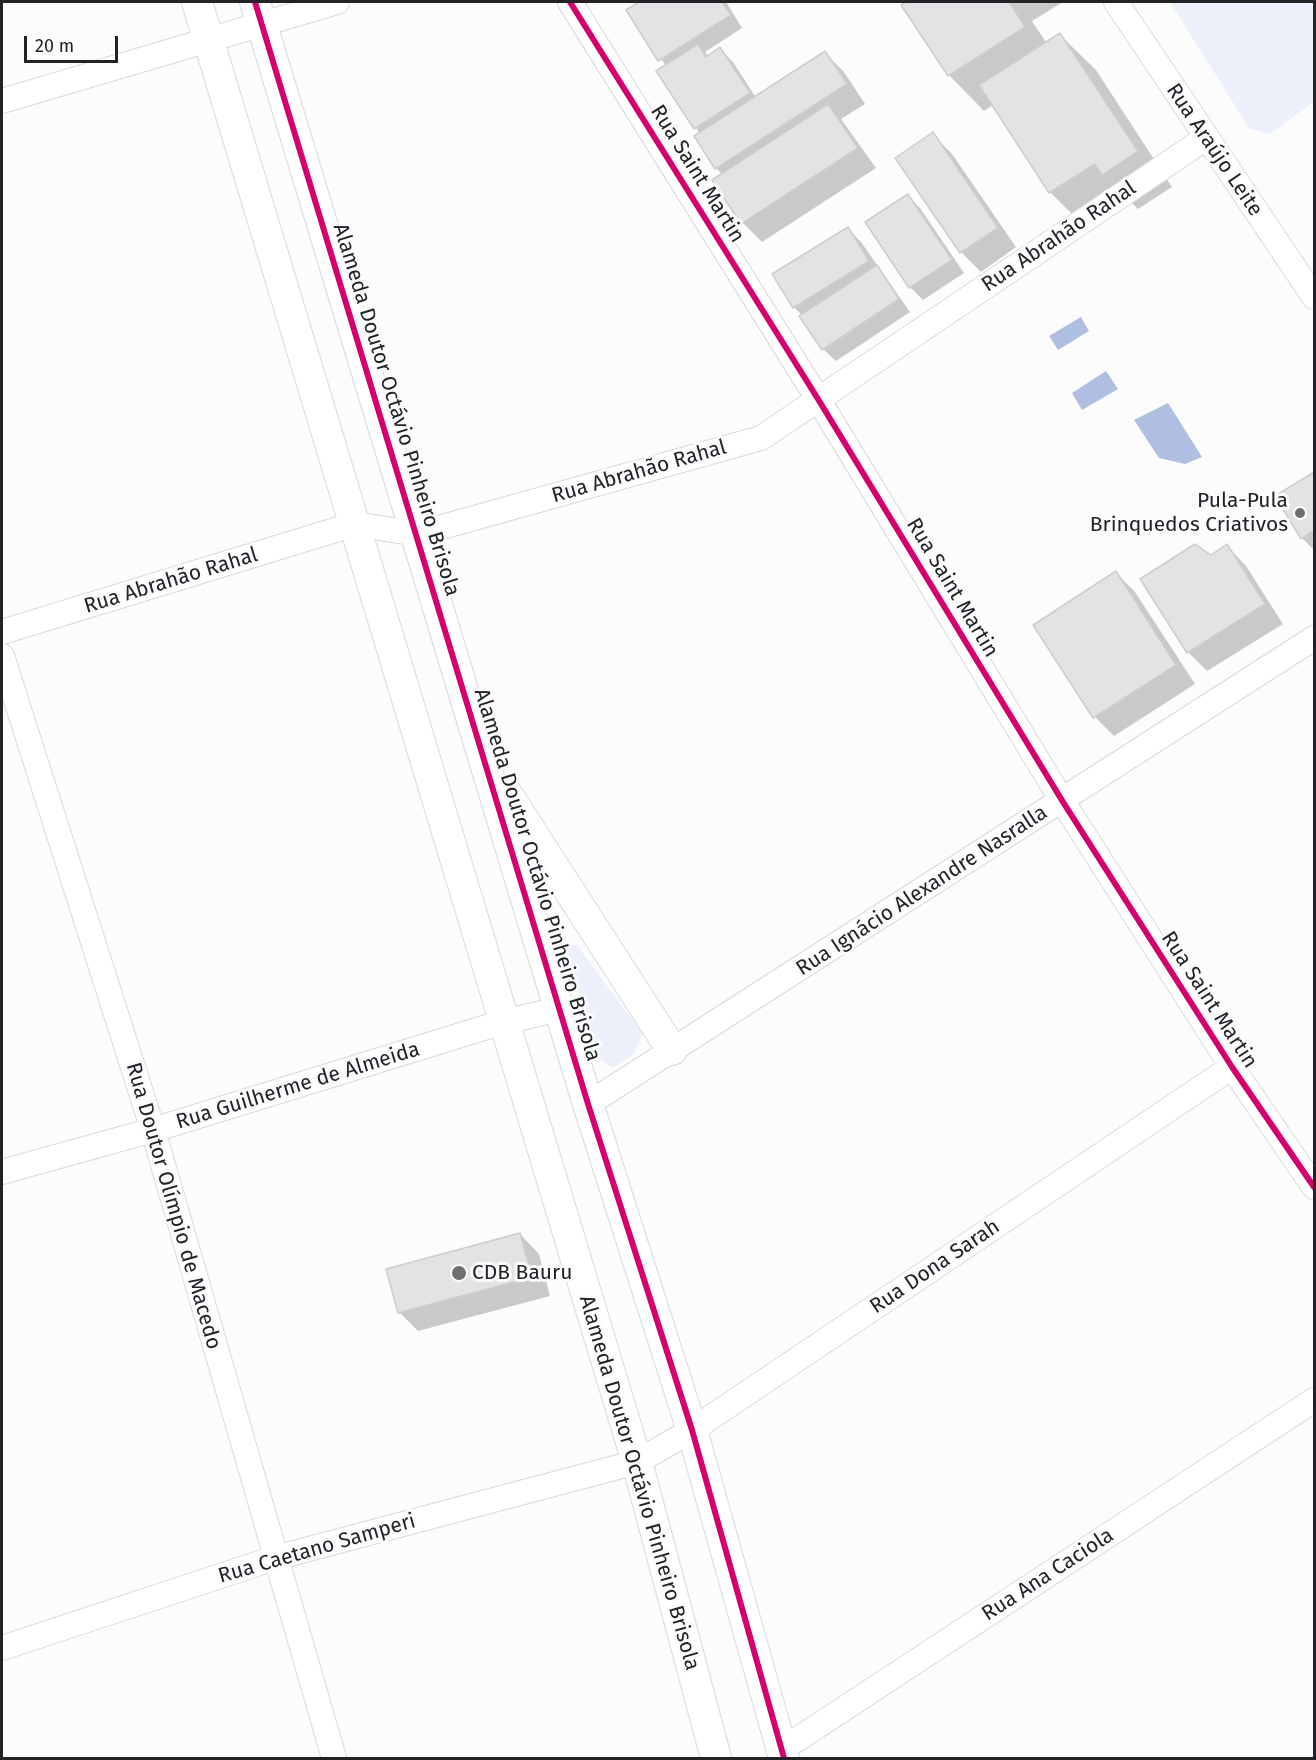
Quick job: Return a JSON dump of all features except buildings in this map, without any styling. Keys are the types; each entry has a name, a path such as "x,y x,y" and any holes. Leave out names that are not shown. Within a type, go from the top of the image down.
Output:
{"street":[{"name":"Alameda Doutor Octávio Pinheiro Brisola","path":"196,2 637,1462 716,1758"},
{"path":"2,101 207,38 258,12 337,2"},
{"name":"Rua Saint Martin","path":"570,2 818,399 1062,802 1232,1068 1314,1186"},
{"name":"Rua Araújo Leite","path":"1116,2 1314,297"},
{"name":"Alameda Doutor Octávio Pinheiro Brisola","path":"258,12 588,1104 692,1430 783,1754"},
{"name":"Rua Abrahão Rahal","path":"2,632 355,524 417,534 761,438 1206,138"},
{"name":"Rua Ignácio Alexandre Nasralla","path":"588,1104 1062,802 1314,638"},
{"name":"Rua Doutor Olímpio de Macedo","path":"2,656 153,1130 334,1758"},
{"path":"486,762 672,1050"},
{"name":"Rua Guilherme de Almeida","path":"2,1172 153,1130 503,1022 560,1009"},
{"name":"Rua Dona Sarah","path":"637,1462 692,1430 1232,1068"},
{"name":"Rua Ana Caciola","path":"783,1754 1314,1400"},
{"name":"Rua Caetano Samperi","path":"2,1648 275,1558 637,1462"}],"shaded area":[{"path":"1170,2 1314,2 1314,102 1269,134 1249,128"},
{"path":"576,944 643,1034 633,1055 612,1068 596,1056 567,949"}],"water":[{"path":"1081,317 1089,331 1058,350 1049,336"},
{"path":"1106,371 1118,389 1082,410 1072,393"},
{"path":"1168,403 1202,457 1185,464 1159,458 1134,420"}],"cycle path":[{"path":"255,2 588,1104 692,1430 784,1758"},
{"path":"570,2 818,399 1063,802 1232,1067 1314,1187"}],"place":[{"name":"Pula-Pula Brinquedos Criativos","path":"1300,513"},
{"name":"CDB Bauru","path":"459,1273"}]}
